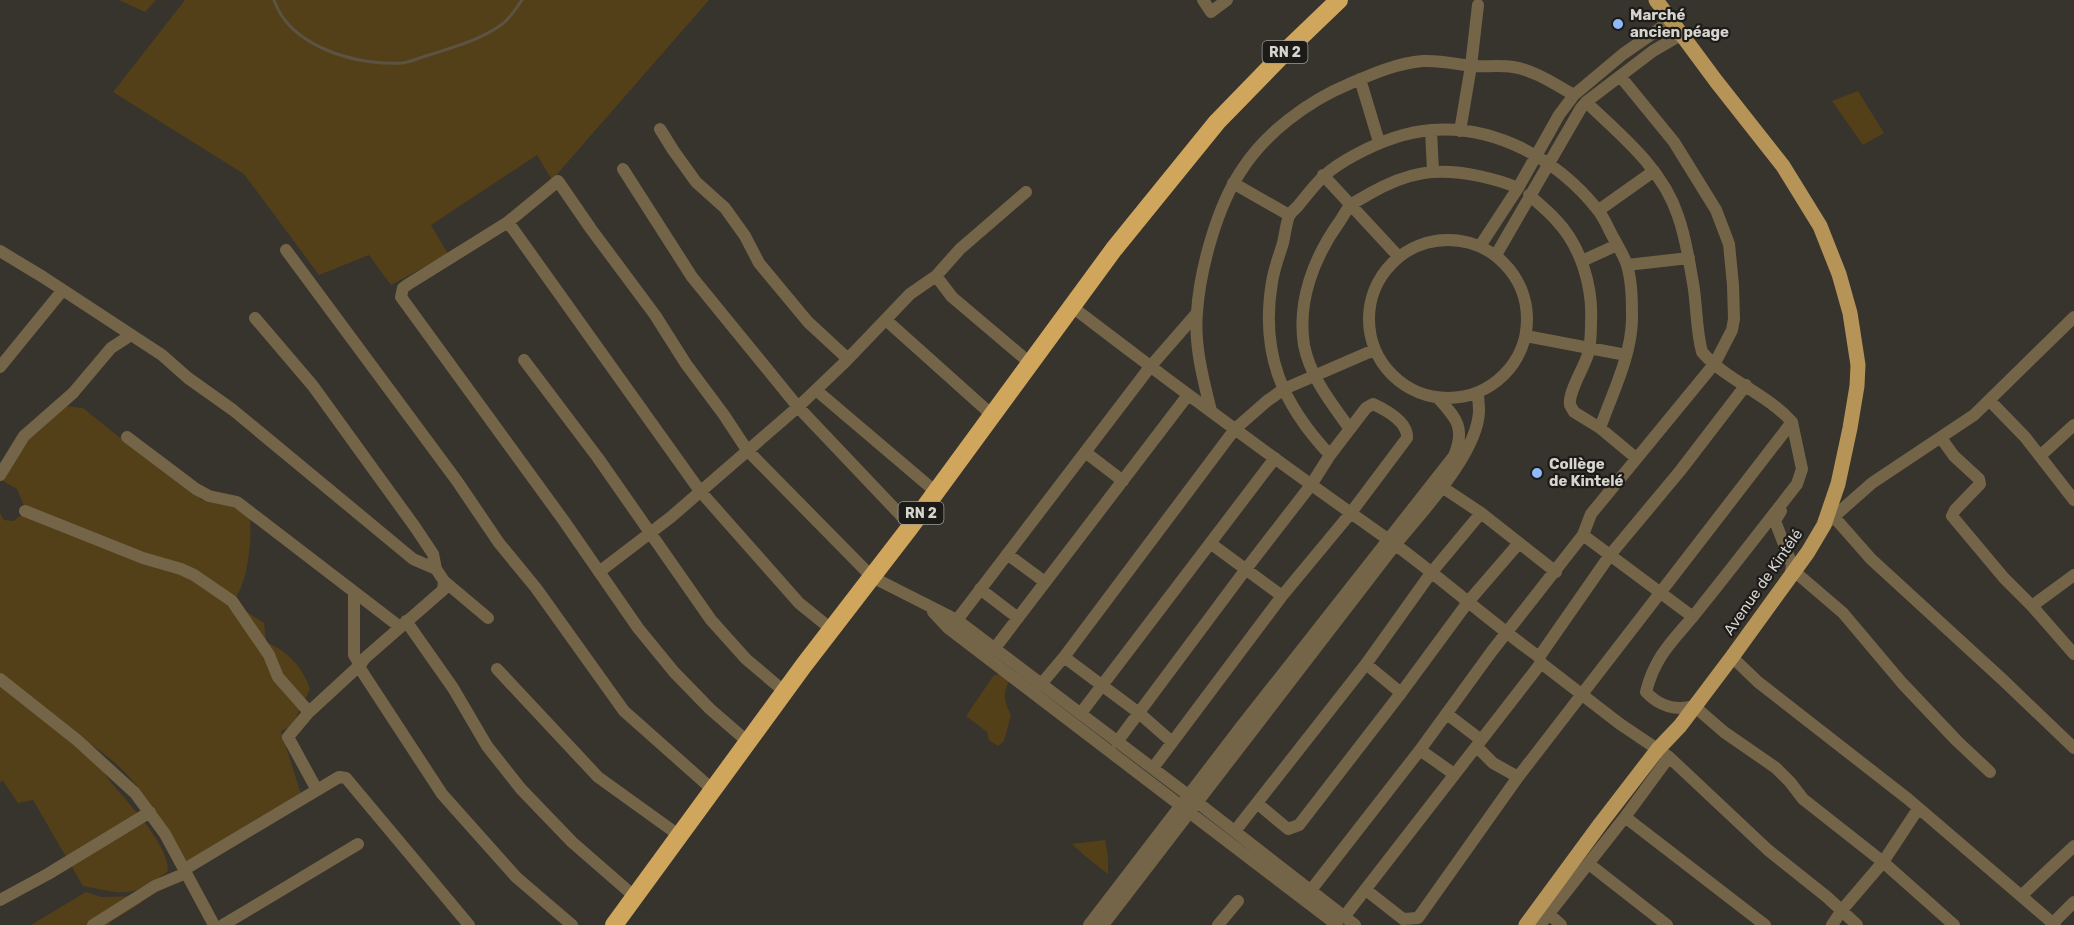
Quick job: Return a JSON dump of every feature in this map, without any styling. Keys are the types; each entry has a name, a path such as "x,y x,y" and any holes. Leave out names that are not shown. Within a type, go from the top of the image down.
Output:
{"highway":[{"name":"RN 2","path":"614,925 831,629 911,526 1071,306 1136,222 1217,122 1339,0"}],"main road":[{"name":"Avenue de Kintélé","path":"1526,925 1664,753 1694,706 1792,576 1829,521 1857,386 1858,365 1846,297 1813,212 1783,166 1656,0"}],"street":[{"path":"1203,0 1211,12 1227,0"},
{"path":"1460,131 1472,66 1478,5"},
{"path":"1480,246 1574,95 1623,54 1672,20"},
{"path":"1496,255 1529,195 1586,102 1653,51 1682,34"},
{"path":"1211,411 1199,357 1197,313 1208,244 1233,183 1262,144 1289,120 1322,97 1360,79 1381,71 1422,61 1515,67 1574,95"},
{"path":"1307,895 1556,572 1583,535 1591,514 1715,363 1732,330 1733,285 1729,244 1716,210 1674,142 1620,76"},
{"path":"1360,79 1379,142"},
{"path":"1586,102 1654,171 1678,214 1689,258 1702,352 1777,406 1792,422 1802,469 1797,484 1775,521 1792,565 1792,576 1843,613 1902,683 1990,772"},
{"path":"660,129 696,182 724,208 745,236 759,263 808,322 848,358"},
{"path":"1431,130 1433,171"},
{"path":"1330,456 1292,408 1273,358 1269,332 1269,304 1289,215 1323,175 1344,161 1379,142 1404,134 1431,130 1460,131 1494,137 1520,146 1548,163 1599,210 1627,265 1632,321 1626,355 1600,428"},
{"path":"623,169 692,277 798,407 911,526"},
{"path":"1350,429 1328,399 1315,376 1305,347 1302,313 1308,284 1331,232 1350,205 1381,187 1412,175 1433,171 1464,173 1501,181 1518,188"},
{"path":"1599,210 1654,171"},
{"path":"1323,175 1398,256"},
{"path":"748,742 710,709 674,672 632,620 564,521 401,297 403,288 407,285 508,222 558,181 655,315 686,364 747,450 872,577 957,620 995,648 1038,688 1341,921"},
{"path":"1233,183 1289,215"},
{"path":"598,572 671,517 798,407 910,294 936,276 960,249 1026,192"},
{"path":"1529,195 1558,222 1582,261 1588,280 1592,308 1590,349 1569,402 1574,412 1600,428 1636,458"},
{"path":"508,222 700,491 799,603 831,629"},
{"path":"1437,240 1459,240 1480,246 1496,255 1512,272 1523,292 1527,314 1526,336 1517,358 1502,376 1478,392 1453,398 1437,397 1411,389 1389,372 1374,350 1368,324 1370,299 1380,275 1398,256 1416,245 1437,240"},
{"path":"1582,261 1617,244"},
{"path":"286,250 624,711 713,790"},
{"path":"1,255 43,277 162,355 413,559 436,569"},
{"path":"1627,265 1689,258"},
{"path":"936,276 959,304 1030,363"},
{"path":"0,367 62,291"},
{"path":"1071,306 1150,367 1392,543 1620,724 1664,753 1768,850 1842,910 1857,925"},
{"path":"957,620 1150,367 1197,313"},
{"path":"255,318 327,405 433,554 436,569 444,581 488,618"},
{"path":"2074,318 1990,401 1941,438 1872,483 1829,521 2074,748"},
{"path":"886,320 992,416"},
{"path":"0,475 24,436 72,393 111,348 131,335"},
{"path":"1526,336 1626,355"},
{"path":"1038,688 1064,657 1235,429 1284,389 1374,350"},
{"path":"524,360 711,620 746,659 785,692"},
{"path":"1341,921 1479,744 1540,660 1610,555 1680,471 1746,385"},
{"path":"816,390 936,492"},
{"path":"1392,543 1442,487 1466,451 1476,428 1479,412 1478,392"},
{"path":"995,648 1188,395"},
{"path":"1089,925 1189,803 1392,543 1454,456 1460,442 1458,424 1437,397"},
{"path":"1990,401 2025,437 2074,500"},
{"path":"1117,742 1311,485 1366,408 1373,404 1387,411 1406,429 1407,438 1350,514 1282,596 1153,768"},
{"path":"1366,890 1403,919 1418,918 1518,777 1792,422"},
{"path":"2040,456 2074,426"},
{"path":"127,437 196,489 209,496 237,502 354,592 403,624 453,688 487,746 521,789 572,842 634,896"},
{"path":"1941,438 1954,456 1979,479 1980,484 1952,516 2004,578 2074,654"},
{"path":"0,453 16,450"},
{"path":"1085,452 1123,481"},
{"path":"1081,713 1275,459"},
{"path":"1797,484 1693,617 1664,648 1655,663 1646,692 1655,701 1682,710 1694,706 1724,732 1776,768 1803,799 1883,862 1954,925"},
{"path":"1442,487 1481,513 1556,572"},
{"path":"25,511 143,558 181,569 194,575 232,601 269,655 278,677 309,712"},
{"path":"1235,831 1366,664 1431,573 1481,513"},
{"path":"1583,535 1693,617"},
{"path":"1210,543 1282,596"},
{"path":"1258,804 1288,829 1299,825 1468,602 1519,543"},
{"path":"1007,554 1046,582"},
{"path":"2032,606 2074,575"},
{"path":"317,790 288,737 309,712 364,658 443,590 444,581"},
{"path":"980,589 1018,618"},
{"path":"354,592 354,655 361,670 442,794 516,877 572,925"},
{"path":"925,605 948,628 1038,688 1081,713 1153,768 1189,803 1235,831 1307,895 1323,914 1355,925"},
{"path":"1064,657 1139,713 1172,742"},
{"path":"1732,657 1758,682 1918,809 2053,924 2074,902"},
{"path":"1366,664 1401,693"},
{"path":"497,669 598,777 680,836"},
{"path":"0,679 85,747 135,793 150,813 185,871 214,925"},
{"path":"1447,714 1479,744 1493,763 1518,777"},
{"path":"1420,750 1454,774"},
{"path":"1540,925 1625,817 1664,753"},
{"path":"93,925 339,777 346,778 469,925"},
{"path":"1103,925 1189,803"},
{"path":"1832,925 1883,862 1918,809"},
{"path":"0,900 150,813"},
{"path":"1625,817 1765,925"},
{"path":"223,925 358,844"},
{"path":"2021,896 2074,846"},
{"path":"1589,864 1667,925"},
{"path":"1218,925 1238,901"},
{"path":"1315,925 1323,914"},
{"path":"1549,914 1561,925"}],"shaded area":[{"path":"119,0 156,0 145,12"},
{"path":"185,0 709,0 552,180 537,155 431,225 448,254 391,285 369,255 319,275 244,174 113,92"},
{"path":"1858,91 1884,133 1863,145 1832,101"},
{"path":"64,406 83,408 119,437 189,485 201,500 227,504 250,518 248,559 244,580 236,597 219,585 184,567 25,508 17,489 1,480 24,439"},
{"path":"26,512 187,573 264,623 266,642 281,650 299,667 310,689 292,726 281,731 301,794 186,867 157,814 135,783 122,769 89,743 107,777 153,834 166,859 168,871 145,886 127,892 83,886 33,800 18,803 3,781 0,782 0,513 4,520 13,521"},
{"path":"1008,674 1010,680 1005,697 1011,715 1004,741 998,746 989,740 987,732 966,716 994,675"},
{"path":"1105,840 1108,856 1108,874 1072,844"},
{"path":"86,892 101,897 141,896 141,903 109,923 110,925 31,925"}],"waterway":[{"path":"274,0 282,16 294,30 310,41 346,57 384,63 409,62 476,39 504,23 522,0"}],"place":[{"name":"Marché ancien péage","path":"1618,24"},
{"name":"Collège de Kintelé","path":"1537,473"}]}
